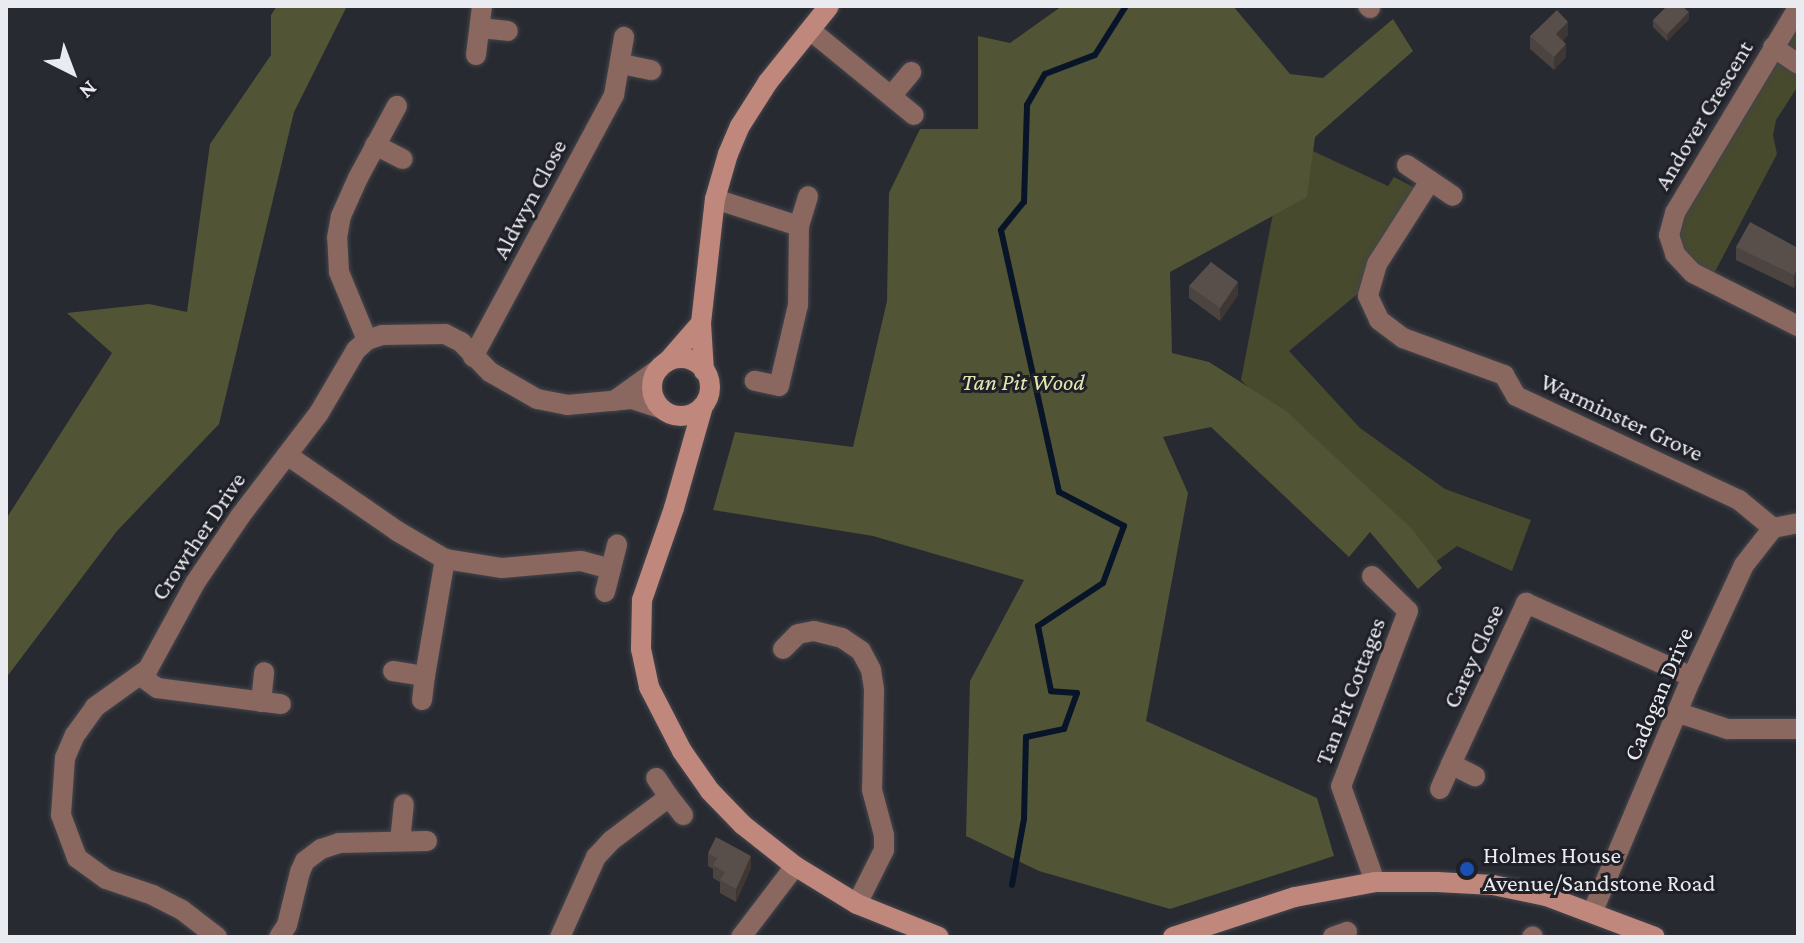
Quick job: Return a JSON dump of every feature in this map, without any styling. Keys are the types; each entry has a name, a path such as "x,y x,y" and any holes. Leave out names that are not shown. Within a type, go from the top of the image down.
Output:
{"street":[{"path":"476,55 482,6"},
{"path":"829,6 768,82 740,126 715,199 701,323 704,371 710,388 642,600 641,649 649,687 674,739 710,791 743,825 795,866 857,904 939,937"},
{"name":"Andover Crescent","path":"1798,8 1675,213 1669,245 1693,273 1798,326"},
{"path":"480,28 508,31"},
{"path":"810,30 914,115"},
{"name":"Aldwyn Close","path":"473,357 608,106 622,64 624,37"},
{"path":"1773,47 1798,64"},
{"path":"622,64 651,70"},
{"path":"892,95 911,72"},
{"path":"397,106 341,216 337,238 339,272 367,340 382,335 445,334 461,342 473,357 511,387 537,399 567,405 632,399 687,416 703,406"},
{"path":"375,145 403,159"},
{"path":"1407,165 1453,196"},
{"name":"Warminster Grove","path":"1430,181 1377,264 1368,296 1379,320 1403,338 1504,375 1516,396 1739,500 1773,528"},
{"path":"755,381 779,386 798,305 799,226 808,196"},
{"path":"715,199 799,226"},
{"path":"689,453 652,383 701,323"},
{"name":"Crowther Drive","path":"217,937 153,895 106,879 88,869 70,844 61,815 65,758 75,735 95,707 142,677 195,583 335,389 356,350 367,340"},
{"path":"614,401 664,365 683,359 704,371"},
{"path":"287,455 397,531 445,559 502,568 581,561 611,569"},
{"path":"1773,528 1798,523"},
{"name":"Cadogan Drive","path":"1593,911 1692,677 1744,565 1773,528"},
{"path":"605,592 617,545"},
{"path":"422,700 445,559"},
{"name":"Tan Pit Cottages","path":"1372,576 1408,611 1341,786 1375,882"},
{"name":"Carey Close","path":"1440,789 1526,603 1692,677"},
{"path":"783,649 798,634 814,631 842,638 861,651 871,670 874,690 872,790 884,835 884,850 857,904"},
{"path":"393,671 425,676"},
{"path":"142,677 157,688 271,703 264,672"},
{"path":"1679,713 1727,729 1798,729"},
{"path":"1451,764 1475,776"},
{"path":"656,778 683,815"},
{"path":"560,937 596,857 612,840 669,797"},
{"path":"400,841 404,804"},
{"path":"279,937 305,861 321,849 339,843 427,841"},
{"path":"741,937 795,866"},
{"path":"1173,937 1216,930 1295,897 1375,882 1493,885 1546,896 1593,911 1655,937"}],"green space":[{"path":"277,6 347,6 294,112 219,424 117,531 6,678 6,519 112,353 67,313 149,304 187,312 210,144 271,55 271,15"},
{"name":"Tan Pit Wood","path":"1062,6 1233,6 1290,74 1323,78 1393,19 1413,51 1315,137 1307,197 1170,272 1172,353 1209,362 1286,411 1412,529 1442,568 1418,589 1370,532 1349,557 1211,427 1163,437 1188,493 1146,721 1317,798 1334,856 1170,909 1039,871 966,836 970,681 1024,580 873,536 713,510 735,432 853,447 887,301 889,193 920,129 978,129 978,36 1010,43"},
{"path":"1798,8 1798,86 1776,120 1773,135 1777,154 1710,281 1682,264 1675,213"},
{"path":"1300,145 1388,186 1394,177 1417,189 1361,291 1289,351 1360,428 1445,489 1531,520 1512,571 1457,546 1426,569 1241,380 1279,182"}],"building":[{"path":"1667,6 1682,6 1689,12 1667,34 1653,20"},
{"path":"1557,10 1568,22 1556,34 1566,44 1554,57 1530,36"},
{"path":"1750,222 1798,248 1798,266 1794,275 1736,247"},
{"path":"1211,262 1238,282 1220,308 1189,286"},
{"path":"716,837 751,856 736,889 720,880 725,872 713,865 717,858 708,853"}],"waterway":[{"path":"1012,885 1024,819 1026,737 1064,729 1077,693 1051,691 1038,626 1103,583 1124,526 1059,492 1001,230 1024,202 1027,105 1045,74 1095,55 1126,6"}],"place":[{"name":"Holmes House Avenue/Sandstone Road","path":"1467,869"}]}
